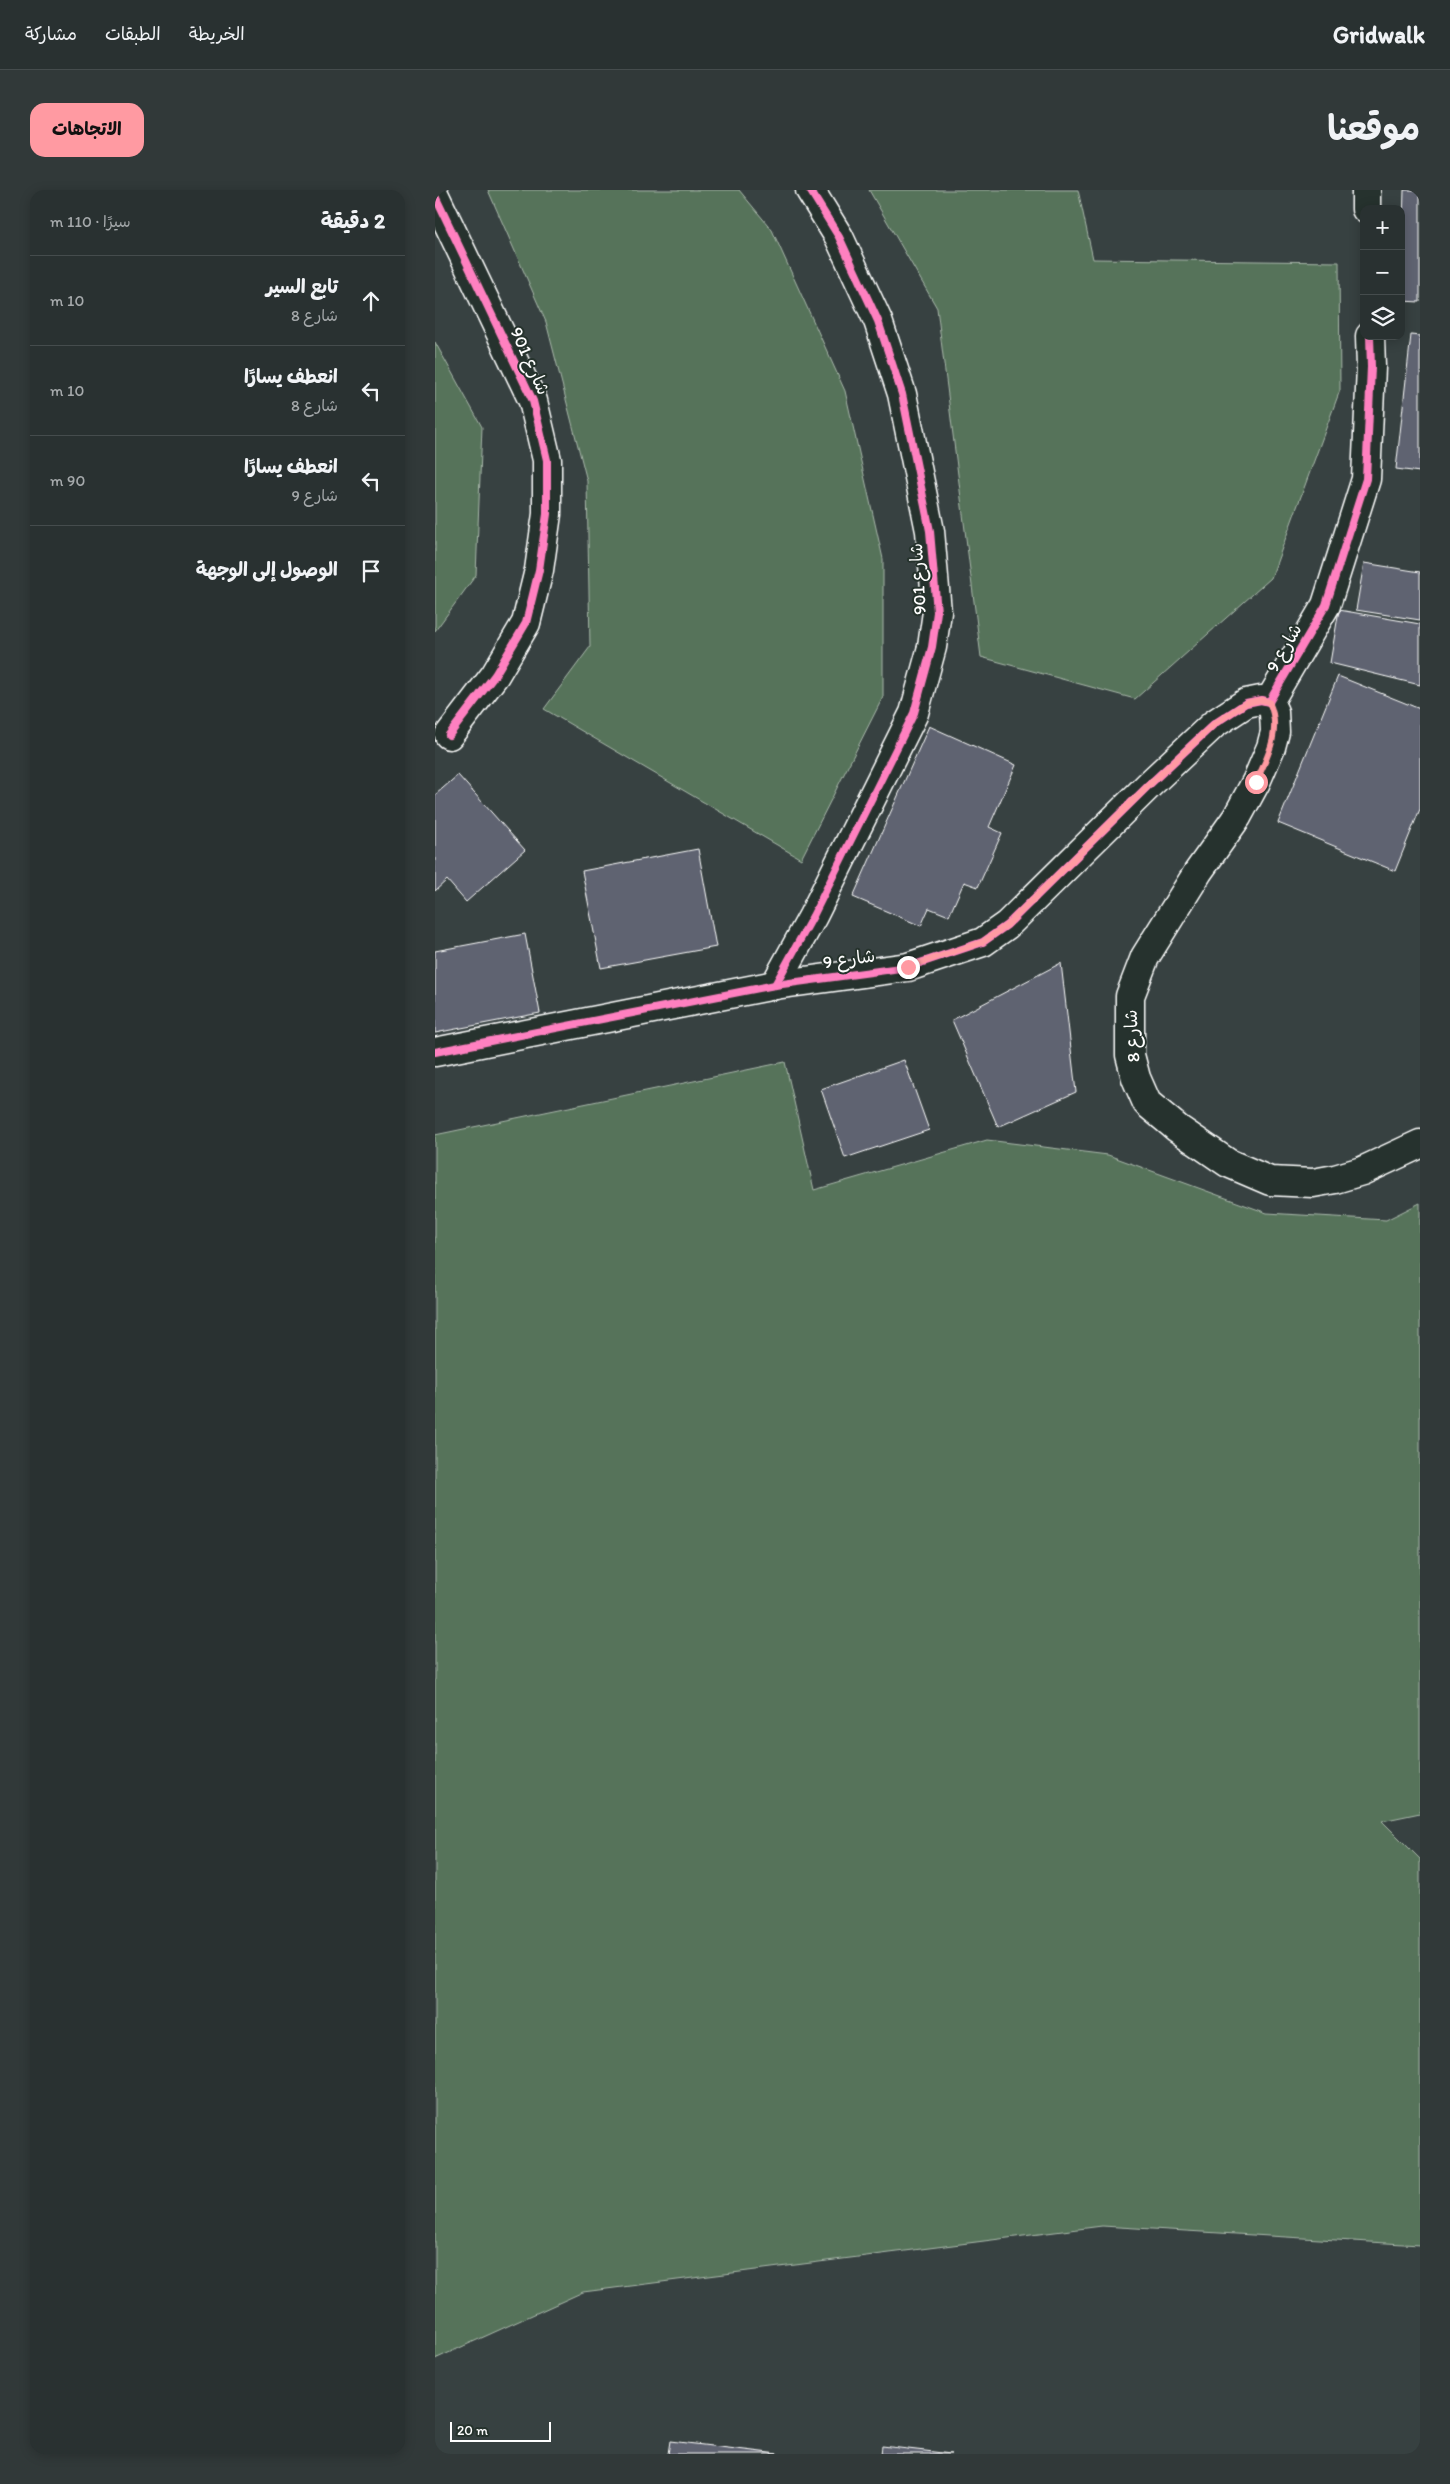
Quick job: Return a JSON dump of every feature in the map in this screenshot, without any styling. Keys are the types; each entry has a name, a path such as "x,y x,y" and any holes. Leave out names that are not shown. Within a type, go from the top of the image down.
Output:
{"street":[{"name":"شارع 901","path":"775,985 813,916 914,713 931,647 937,612 930,531 902,394 878,321 839,237 810,190"},
{"path":"1366,190 1366,205"},
{"name":"شارع 901","path":"435,196 533,401 547,460 547,514 539,570 525,623 495,675 449,735"},
{"name":"شارع 9","path":"435,1052 775,985 908,967 983,942 1007,925 1150,784 1214,724 1246,703 1261,700 1269,702 1326,605 1366,479 1371,367 1369,340"},
{"name":"شارع 8","path":"1269,702 1274,712 1275,732 1259,776 1237,817 1198,872 1145,957 1130,996 1129,1055 1135,1078 1147,1102 1177,1128 1228,1163 1271,1181 1313,1183 1335,1179 1362,1171 1420,1144"}],"green space":[{"path":"488,190 739,190 772,230 845,391 883,559 883,697 801,859 544,709 590,647 587,481 546,322"},
{"path":"869,190 1078,190 1093,259 1339,262 1340,390 1271,578 1135,699 981,657 937,308"},
{"path":"435,342 482,427 476,575 435,631"},
{"path":"785,1062 814,1190 987,1140 1108,1155 1267,1213 1386,1220 1420,1203 1420,1813 1382,1821 1420,1859 1420,2245 1102,2226 583,2292 435,2359 435,1135"}],"building":[{"path":"1404,190 1420,190 1420,302 1405,301"},
{"path":"1411,335 1420,336 1420,472 1396,469"},
{"path":"1364,563 1420,572 1420,620 1356,610"},
{"path":"1339,610 1420,624 1420,685 1330,663"},
{"path":"1338,676 1420,709 1420,809 1395,871 1278,823"},
{"path":"929,726 1016,765 989,827 1002,833 978,887 964,882 949,916 929,908 921,926 853,897"},
{"path":"458,775 525,850 466,902 447,880 435,891 435,795"},
{"path":"698,849 716,947 601,968 582,871"},
{"path":"525,934 540,1013 435,1033 435,951"},
{"path":"1061,963 1076,1092 998,1127 952,1020"},
{"path":"904,1060 929,1130 845,1158 821,1089"},
{"path":"670,2441 778,2454 668,2454"},
{"path":"882,2446 951,2454 881,2454"}],"cycle path":[{"path":"775,985 813,916 914,713 932,647 937,612 930,531 902,394 878,321 839,237 810,190"},
{"path":"435,196 533,401 547,460 547,514 539,570 526,623 495,675 449,735"},
{"path":"435,1052 775,985 908,967 983,942 1007,925 1150,784 1214,724 1246,703 1261,700 1269,702 1326,605 1366,479 1371,367 1370,340"}],"route":[{"path":"908,967 983,942 1007,925 1150,784 1214,724 1246,703 1261,700 1269,702 1274,712 1275,732 1271,747 1256,782"}]}
